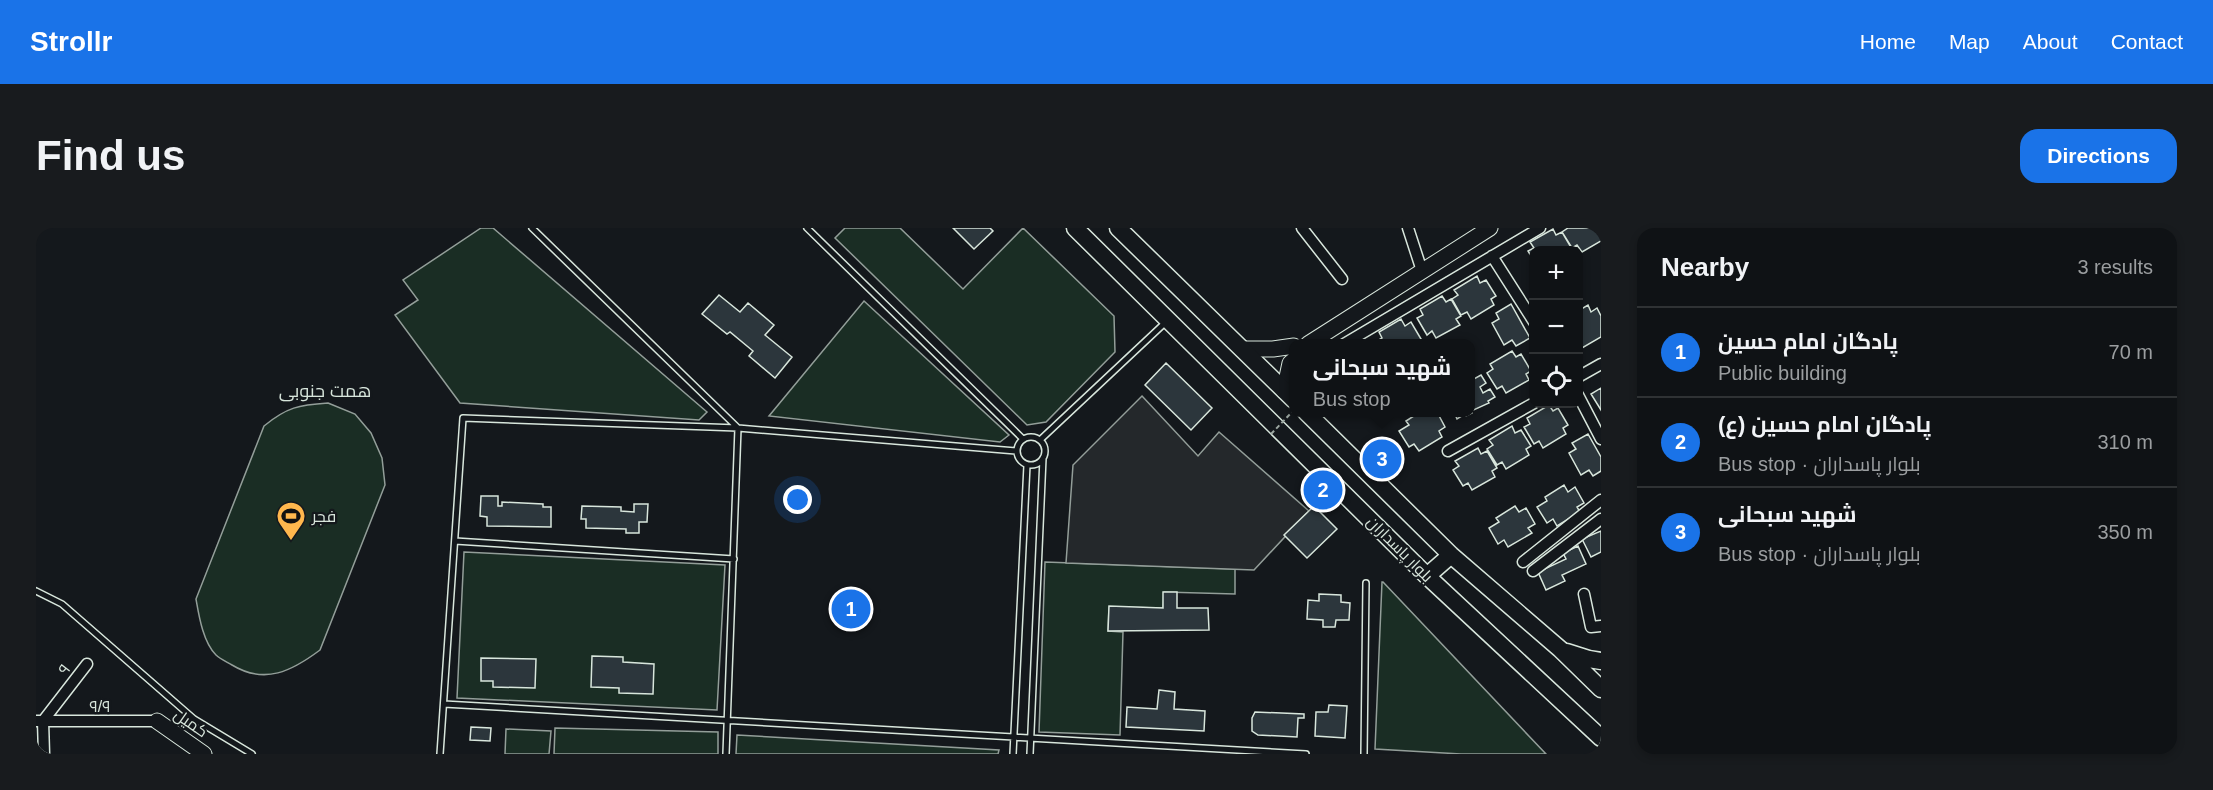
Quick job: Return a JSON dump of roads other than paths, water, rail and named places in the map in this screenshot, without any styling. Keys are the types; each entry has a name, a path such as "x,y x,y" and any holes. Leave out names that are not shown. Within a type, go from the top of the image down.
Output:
{"main road":[{"name":"بلوار پاسداران","path":"1075,228 1427,576 1601,738"},
{"path":"1118,228 1289,395"},
{"name":"بلوار پاسداران","path":"1311,417 1451,555 1560,649 1601,688"},
{"path":"1427,576 1451,555"},
{"path":"1560,649 1601,661"}],"street":[{"path":"1302,228 1342,279"},
{"path":"1408,228 1422,271"},
{"path":"1316,339 1490,228"},
{"path":"1352,339 1540,228"},
{"path":"1492,256 1529,316"},
{"path":"1242,349 1289,347"},
{"path":"1583,374 1601,364"},
{"path":"1583,404 1601,438"},
{"path":"1448,451 1529,405"},
{"path":"1523,562 1601,500"},
{"path":"1533,571 1601,519"},
{"path":"1584,594 1591,627 1601,626"},
{"name":"۹","path":"40,721 87,664"},
{"path":"40,721 44,754"},
{"name":"۹/۹","path":"40,721 157,721"},
{"name":"کمیل","path":"157,721 204,754"}],"lane":[{"path":"531,228 738,428 726,754"},
{"path":"807,228 1023,439"},
{"path":"1040,440 1168,320"},
{"path":"440,754 463,418 738,428 1016,451"},
{"path":"1016,451 1023,439 1032,437 1040,440 1045,448 1030,754"},
{"path":"1016,451 1020,460 1027,465 1036,464 1043,458"},
{"path":"1013,754 1027,465"},
{"path":"455,541 734,559"},
{"path":"1364,754 1366,583"},
{"path":"36,591 62,604 194,719 252,754"},
{"path":"444,704 1306,754"},
{"path":"1184,754 1185,747"}],"place":[{"name":"شهید سبحانی","path":"1382,459"},
{"name":"پادگان امام حسین (ع)","path":"1323,490"},
{"name":"فجر","path":"291,542"},
{"name":"پادگان امام حسین","path":"851,609"}],"district":[{"name":"همت جنوبی","path":"325,391"}]}
